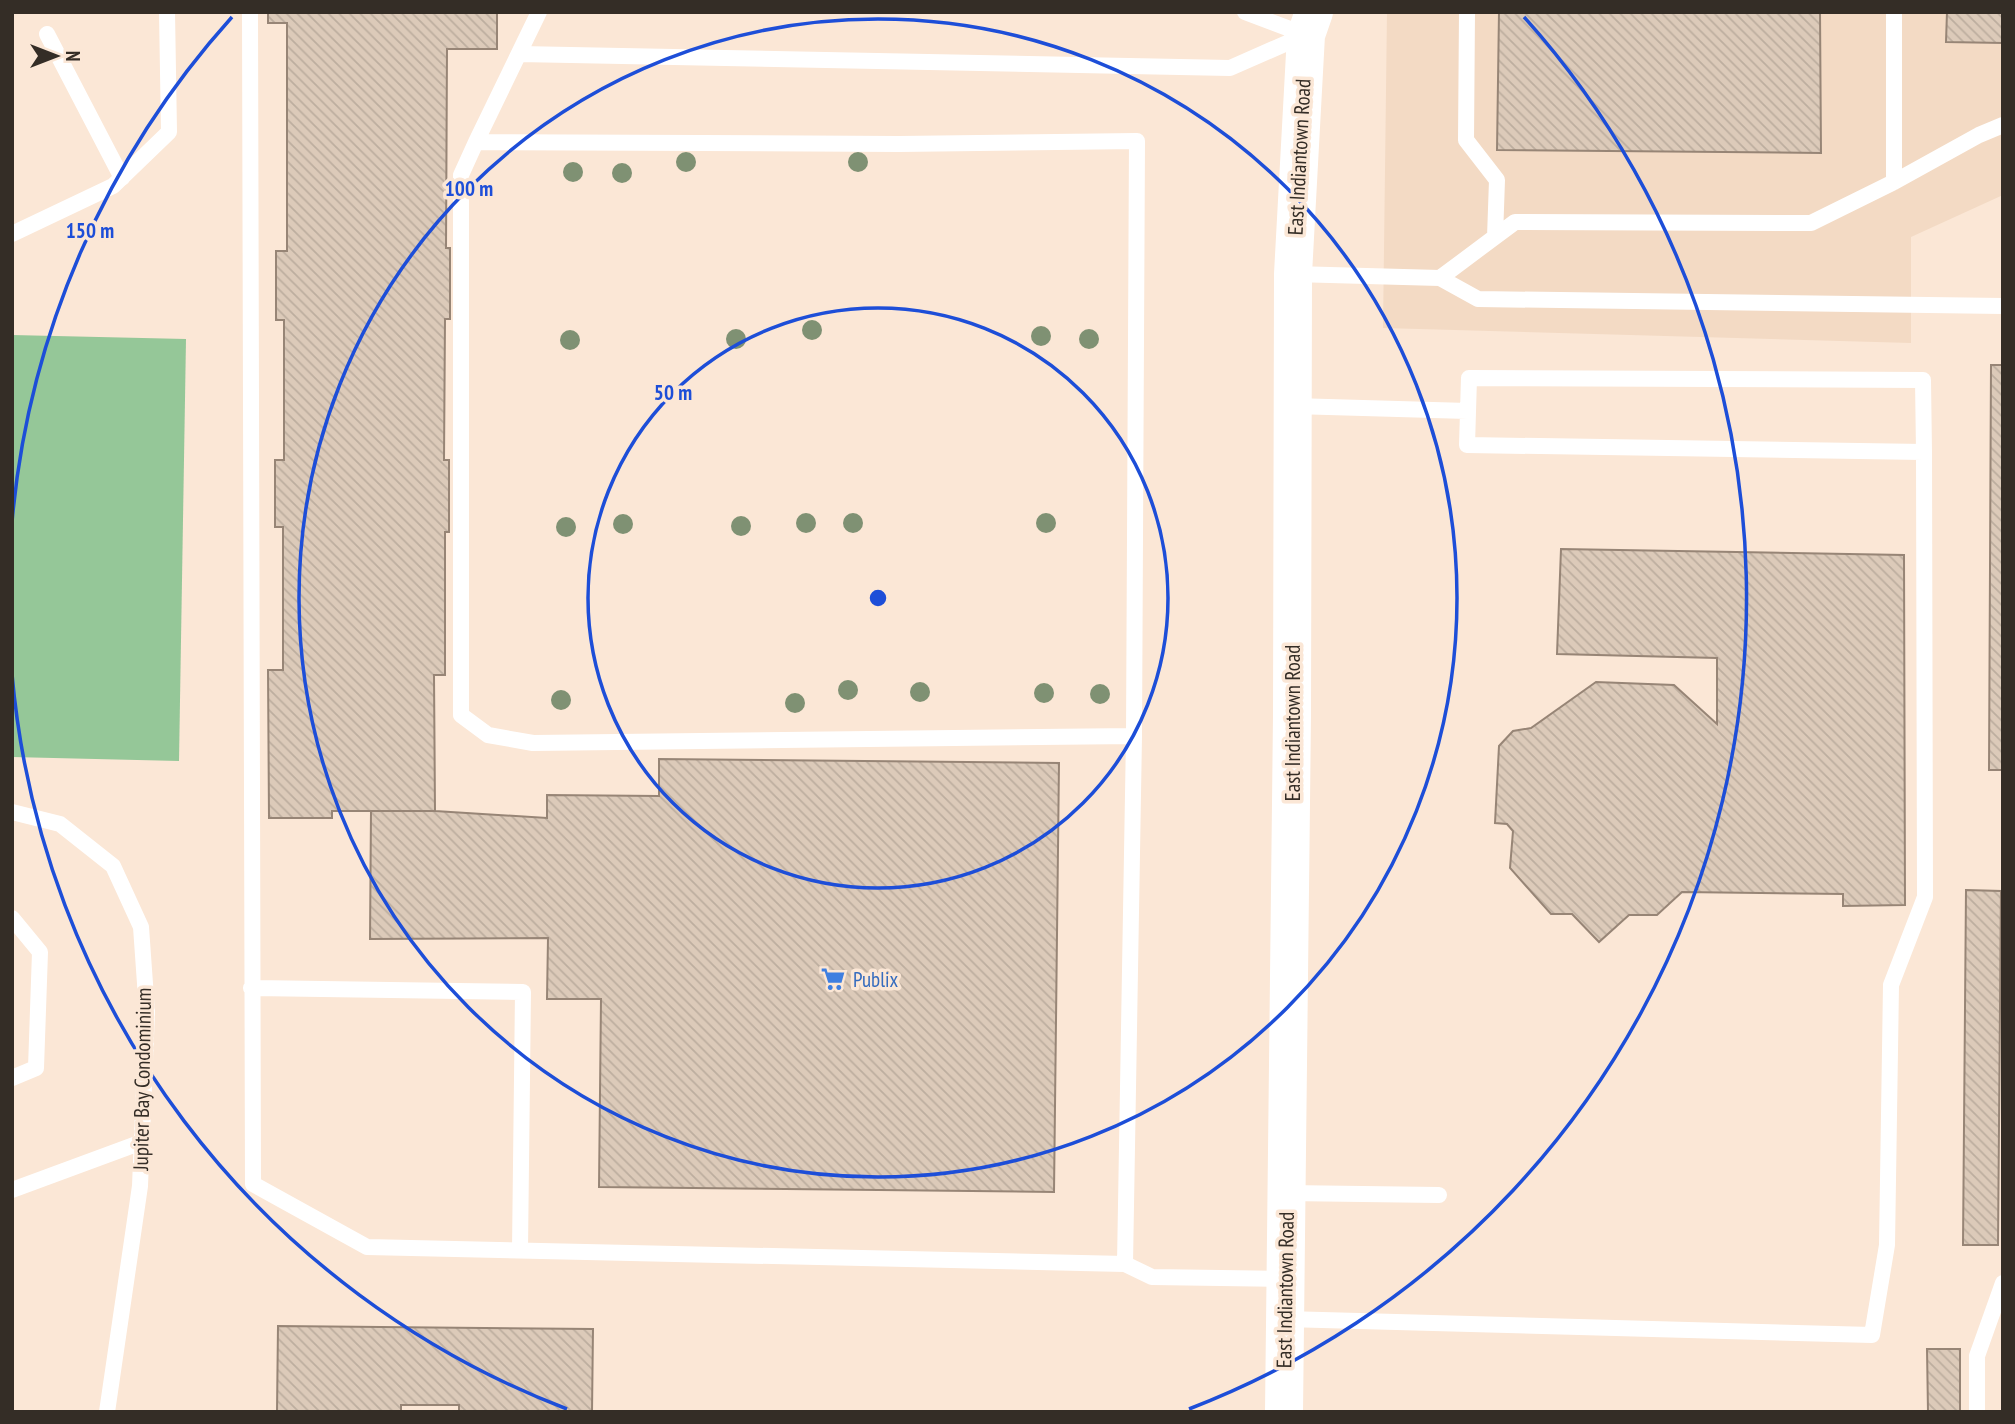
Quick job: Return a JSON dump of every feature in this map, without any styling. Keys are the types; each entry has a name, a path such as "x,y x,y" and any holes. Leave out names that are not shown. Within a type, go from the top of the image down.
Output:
{"street":[{"name":"East Indiantown Road","path":"1284,1412 1293,274 1305,20"}],"lane":[{"path":"12,234 113,186 169,132 167,12"},
{"path":"250,12 253,1184 367,1247 1125,1264 1152,1277 1286,1279"},
{"path":"539,12 461,175 461,715 488,735 533,743 1134,736"},
{"path":"1245,12 1305,20"},
{"path":"1466,12 1466,139 1497,180 1496,237"},
{"path":"1894,182 1895,12"},
{"path":"519,54 1230,68 1305,20"},
{"path":"47,34 122,178"},
{"path":"1440,278 1515,222 1811,223 2003,125"},
{"path":"476,142 900,144 1137,141 1134,736 1125,1264"},
{"path":"1293,274 1440,278 1478,299 2003,306"},
{"path":"1285,1319 1872,1335 1888,1245 1891,985 1925,897 1924,452 1923,380 1469,378 1467,445 1924,452"},
{"path":"1293,406 1468,411"},
{"name":"Jupiter Bay Condominium","path":"12,812 60,824 113,866 141,927 148,1012 140,1186 107,1412"},
{"path":"12,918 40,951 36,1068 12,1079"},
{"path":"251,988 523,992 520,1250"},
{"path":"12,1190 142,1142"},
{"path":"1286,1193 1439,1195"},
{"path":"1976,1412 1977,1356 2003,1283"}],"shaded area":[{"path":"1387,12 2003,12 2003,195 1911,237 1911,343 1383,328"}],"green space":[{"path":"12,335 186,339 179,761 12,757"}],"building":[{"path":"268,12 497,12 497,49 447,49 446,248 450,248 450,319 445,319 444,460 449,460 449,532 445,532 445,675 434,675 435,811 332,811 332,818 269,818 268,670 283,670 283,527 275,527 275,460 284,460 284,320 276,320 276,251 287,251 287,23 268,23"},
{"path":"1499,12 1820,12 1821,153 1497,150"},
{"path":"1947,12 2003,12 2003,43 1946,42"},
{"path":"1991,365 2003,365 2003,770 1989,770"},
{"path":"1561,549 1904,555 1905,905 1843,906 1843,894 1682,892 1657,915 1629,915 1599,942 1572,914 1551,914 1510,868 1513,831 1507,824 1495,823 1499,746 1513,731 1531,728 1596,682 1674,685 1717,724 1717,658 1557,654"},
{"path":"659,759 1059,763 1054,1192 599,1187 601,999 547,999 548,938 370,939 371,811 435,811 547,818 547,795 659,796"},
{"path":"1966,890 2001,891 1998,1245 1963,1245"},
{"path":"278,1326 593,1329 592,1412 459,1412 459,1405 401,1405 401,1412 277,1412"},
{"path":"1927,1349 1960,1349 1960,1412 1928,1412"}],"place":[{"name":"Publix","path":"833,979"}]}
